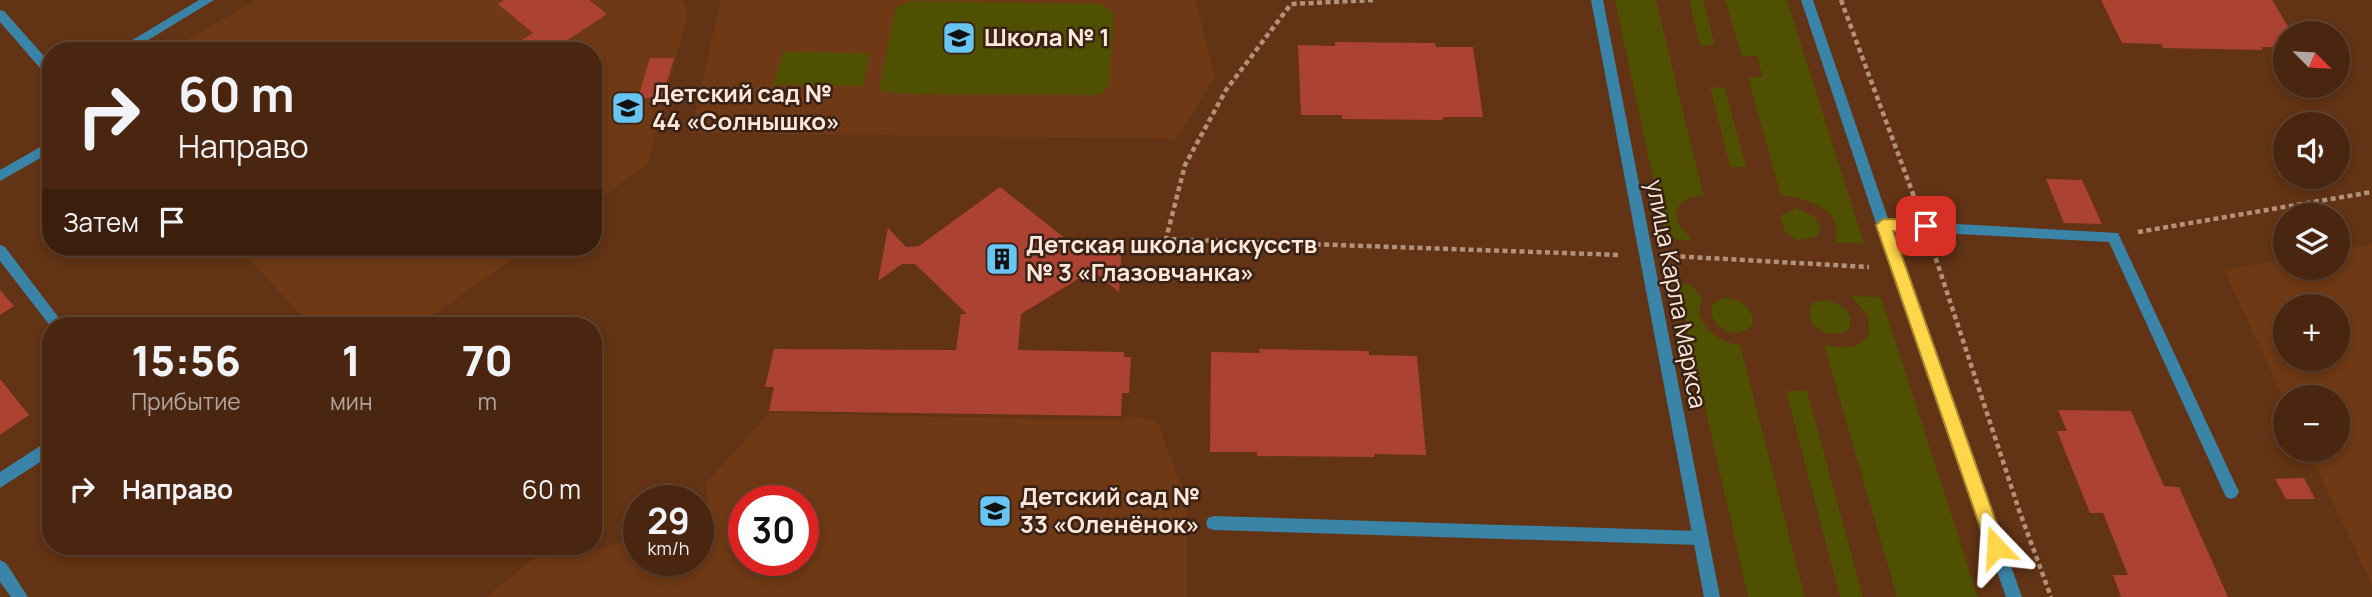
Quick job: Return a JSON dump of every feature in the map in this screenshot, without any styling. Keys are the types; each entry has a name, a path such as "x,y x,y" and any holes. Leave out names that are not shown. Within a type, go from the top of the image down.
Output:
{"street":[{"path":"136,42 208,0"},
{"name":"улица Карла Маркса","path":"1597,0 1712,597"},
{"path":"1807,0 2014,597"},
{"path":"0,14 42,63"},
{"path":"0,176 42,151"},
{"path":"1883,225 2113,237 2231,492"},
{"path":"0,251 51,317"},
{"path":"0,481 42,452"},
{"path":"1214,523 1699,538"},
{"path":"0,568 20,597"}],"path":[{"path":"1373,0 1290,4 1226,90 1185,164 1167,239 1646,255 1898,268"},
{"path":"1841,0 1926,226 2019,510 2051,597"},
{"path":"2113,237 2372,192"}],"shaded area":[{"name":"Детский сад № 44 «Солнышко»","path":"256,0 682,0 688,13 647,165 602,197 602,42 184,42"},
{"name":"Школа № 1","path":"721,0 1196,0 1215,77 1176,139 690,133"},
{"path":"1615,0 1656,0 1704,197 1687,199 1676,212 1678,224 1692,240 1666,239"},
{"path":"1689,0 1703,0 1715,45 1700,45"},
{"path":"1725,0 1787,0 1864,244 1835,242 1835,221 1822,207 1802,199 1781,196 1748,77 1763,77 1757,56 1742,56"},
{"path":"910,1 1100,4 1114,16 1109,85 1104,92 1095,95 908,94 882,91 880,86 896,7"},
{"path":"783,52 869,53 863,86 774,85"},
{"path":"1710,87 1725,88 1746,167 1730,167"},
{"path":"1796,208 1815,217 1821,228 1817,237 1798,240 1785,232 1780,216"},
{"path":"2372,244 2372,585 2314,462 2350,462 2350,385 2278,385 2224,270 2273,261 2273,280 2350,280 2350,248"},
{"path":"246,256 517,256 430,317 303,317"},
{"path":"1677,284 1691,284 1702,299 1699,311 1701,318 1714,335 1740,345 1805,597 1748,597"},
{"path":"1851,296 1881,297 1978,597 1897,597 1824,345 1854,346 1869,334 1868,316"},
{"path":"1727,298 1742,303 1751,314 1752,325 1742,332 1724,330 1712,316 1712,308 1716,302"},
{"path":"1825,300 1846,310 1850,319 1847,331 1832,334 1813,324 1810,311 1813,303"},
{"path":"1786,391 1807,391 1863,597 1840,597"},
{"name":"Детский сад № 33 «Оленёнок»","path":"769,413 1124,421 1125,416 1157,420 1187,503 1187,597 486,597 538,555 559,555 559,559 574,555 602,555 602,548 623,542 623,576 714,576 714,485 706,483"}],"building":[{"path":"504,0 589,0 607,14 565,42 519,42 533,33 498,4"},
{"path":"2101,0 2272,0 2285,21 2273,21 2273,47 2261,47 2263,50 2163,48 2161,44 2122,43"},
{"path":"1335,42 1435,43 1436,47 1473,47 1483,117 1443,117 1443,120 1342,119 1342,115 1301,115 1298,45 1335,46"},
{"path":"650,58 674,58 662,98 638,98"},
{"path":"2046,179 2082,180 2102,224 2064,223"},
{"path":"1000,187 1085,254 1101,255 1122,239 1119,292 1099,276 1083,276 1021,314 1018,350 1124,352 1124,357 1131,357 1129,393 1122,393 1121,416 769,411 774,387 765,387 774,349 956,350 961,314 967,314 915,264 902,264 878,281 888,228 906,247 919,246"},
{"path":"0,290 14,306 0,315"},
{"path":"1259,349 1369,351 1369,355 1417,356 1426,455 1257,456 1257,452 1210,452 1211,352 1260,353"},
{"path":"0,379 29,415 0,435"},
{"path":"2058,410 2131,411 2164,486 2179,487 2228,597 2121,597 2113,575 2128,575 2103,513 2090,513 2057,431 2067,431"},
{"path":"2304,478 2315,499 2286,499 2275,479"}],"place":[{"name":"Школа № 1","path":"959,38"},
{"name":"Детский сад № 44 «Солнышко»","path":"628,108"},
{"name":"Детская школа искусств № 3 «Глазовчанка»","path":"1002,259"},
{"name":"Детский сад № 33 «Оленёнок»","path":"995,511"}],"route":[{"path":"1926,226 1883,225 1996,547"}]}
